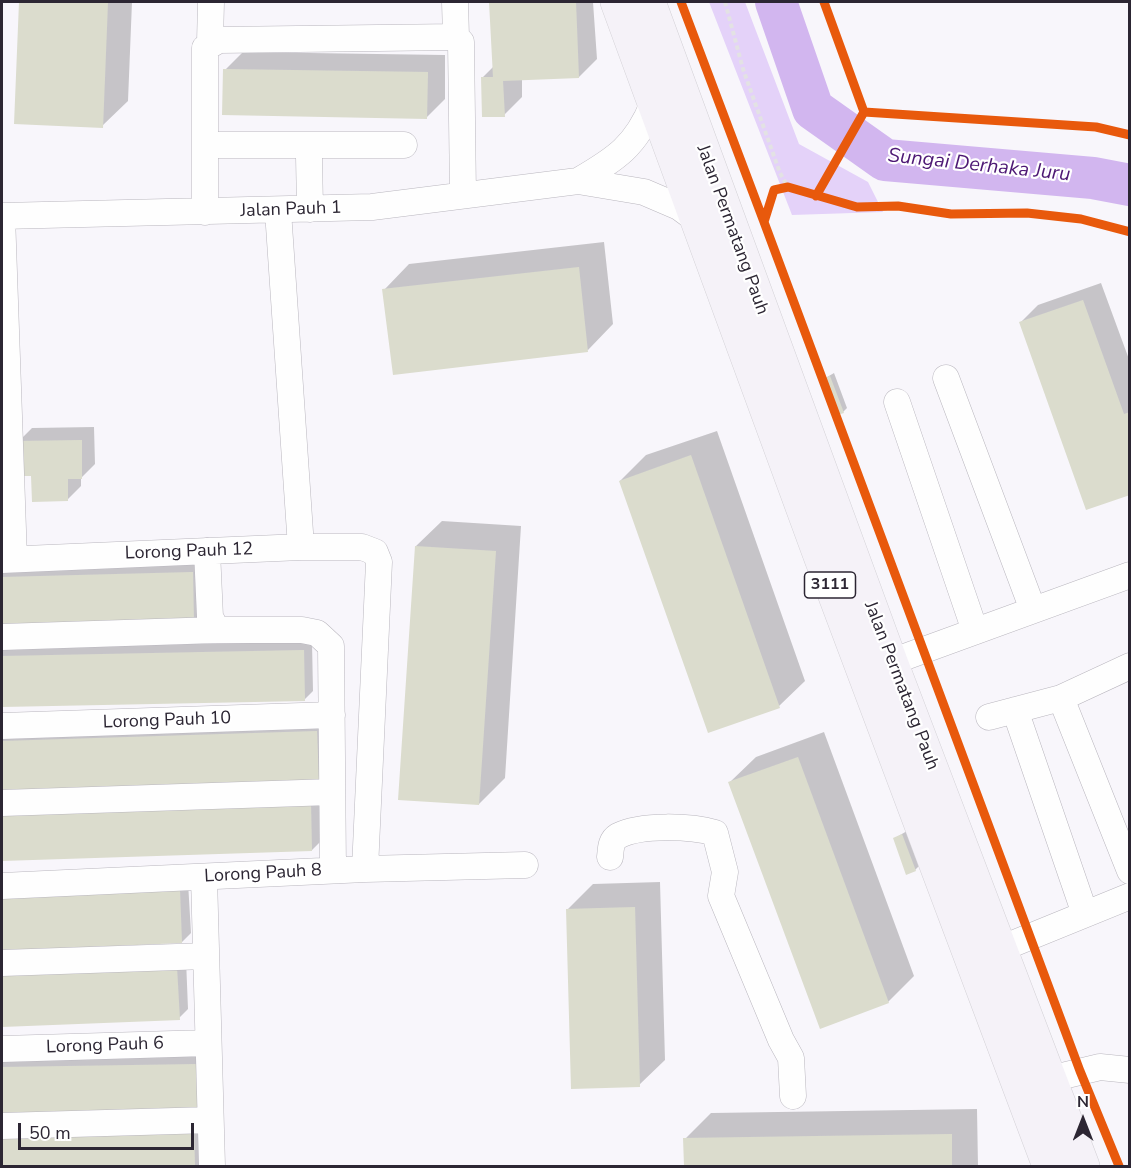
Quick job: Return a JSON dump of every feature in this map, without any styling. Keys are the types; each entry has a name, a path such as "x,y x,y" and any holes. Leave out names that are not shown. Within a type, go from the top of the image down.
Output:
{"main road":[{"name":"Jalan Permatang Pauh","path":"617,2 694,218 1049,1167"},
{"name":"Jalan Permatang Pauh","path":"649,2 891,662 1083,1167"}],"street":[{"path":"210,42 211,2"},
{"path":"455,2 456,37"},
{"path":"205,212 205,48 210,42 219,40 456,37 461,42 463,195"},
{"name":"Jalan Pauh 1","path":"578,182 604,166 632,144 653,104"},
{"path":"206,145 404,145"},
{"path":"304,145 309,156 310,209"},
{"name":"Jalan Pauh 1","path":"2,216 372,207 578,182 644,192 671,203 694,218"},
{"path":"279,211 302,547"},
{"path":"2,216 8,559"},
{"path":"946,378 1032,610"},
{"path":"897,402 975,631"},
{"name":"Lorong Pauh 12","path":"8,559 302,547 362,547 375,552 379,562 365,868"},
{"path":"207,551 210,617 217,630"},
{"path":"891,662 1130,576"},
{"path":"2,637 217,630 317,633 331,646 333,870"},
{"path":"989,717 1061,698 1130,666"},
{"path":"1061,698 1130,871"},
{"path":"1015,710 1085,914"},
{"name":"Lorong Pauh 10","path":"2,726 332,715"},
{"path":"2,803 332,792"},
{"path":"610,857 611,844 617,837 659,827 715,833 725,872 721,896 781,1040 791,1058 794,1096"},
{"name":"Lorong Pauh 8","path":"2,886 365,868 525,865"},
{"path":"204,877 212,1167"},
{"path":"1000,949 1130,896"},
{"path":"2,963 206,956"},
{"name":"Lorong Pauh 6","path":"2,1049 208,1043"},
{"path":"1050,1079 1100,1067 1130,1070"},
{"path":"2,1126 210,1120"}],"path":[{"path":"725,2 742,69 780,172 792,189"},
{"path":"774,190 792,189"}],"shaded area":[{"path":"709,2 745,2 799,144 868,182 883,212 792,215"}],"building":[{"path":"19,2 108,2 103,128 14,124"},
{"path":"489,2 576,2 579,78 503,81 505,117 482,117 481,77 493,77"},
{"path":"223,69 428,72 427,119 222,115"},
{"path":"579,267 588,352 393,375 382,289"},
{"path":"1083,300 1124,414 1130,412 1130,495 1086,510 1019,322"},
{"path":"830,376 844,413 834,416 820,380"},
{"path":"82,440 82,479 68,479 68,501 32,502 31,476 18,476 17,441"},
{"path":"691,455 780,708 708,733 619,481"},
{"path":"415,546 496,551 479,805 398,800"},
{"path":"193,572 194,623 2,627 2,577"},
{"path":"304,650 305,701 2,707 2,656"},
{"path":"317,731 319,780 2,790 2,741"},
{"path":"798,757 889,1003 820,1029 728,782"},
{"path":"311,803 312,851 2,861 2,813"},
{"path":"902,834 916,871 906,875 893,838"},
{"path":"180,890 182,943 2,951 2,898"},
{"path":"635,907 640,1087 571,1089 566,909"},
{"path":"177,967 180,1020 2,1027 2,975"},
{"path":"199,1064 200,1111 2,1114 2,1067"},
{"path":"194,1129 195,1166 2,1166 2,1132"},
{"path":"952,1134 952,1166 684,1166 683,1138"}],"waterway":[{"name":"Sungai Derhaka Juru","path":"776,2 813,109 885,160 1093,178 1130,185"}],"cycle path":[{"path":"681,2 764,222 774,190 788,187 857,207 898,206 951,214 1027,213 1081,219 1130,232"},
{"path":"824,2 864,112 1096,127 1130,135"},
{"path":"816,196 864,112"},
{"path":"764,222 1080,1071 1119,1166"}]}
